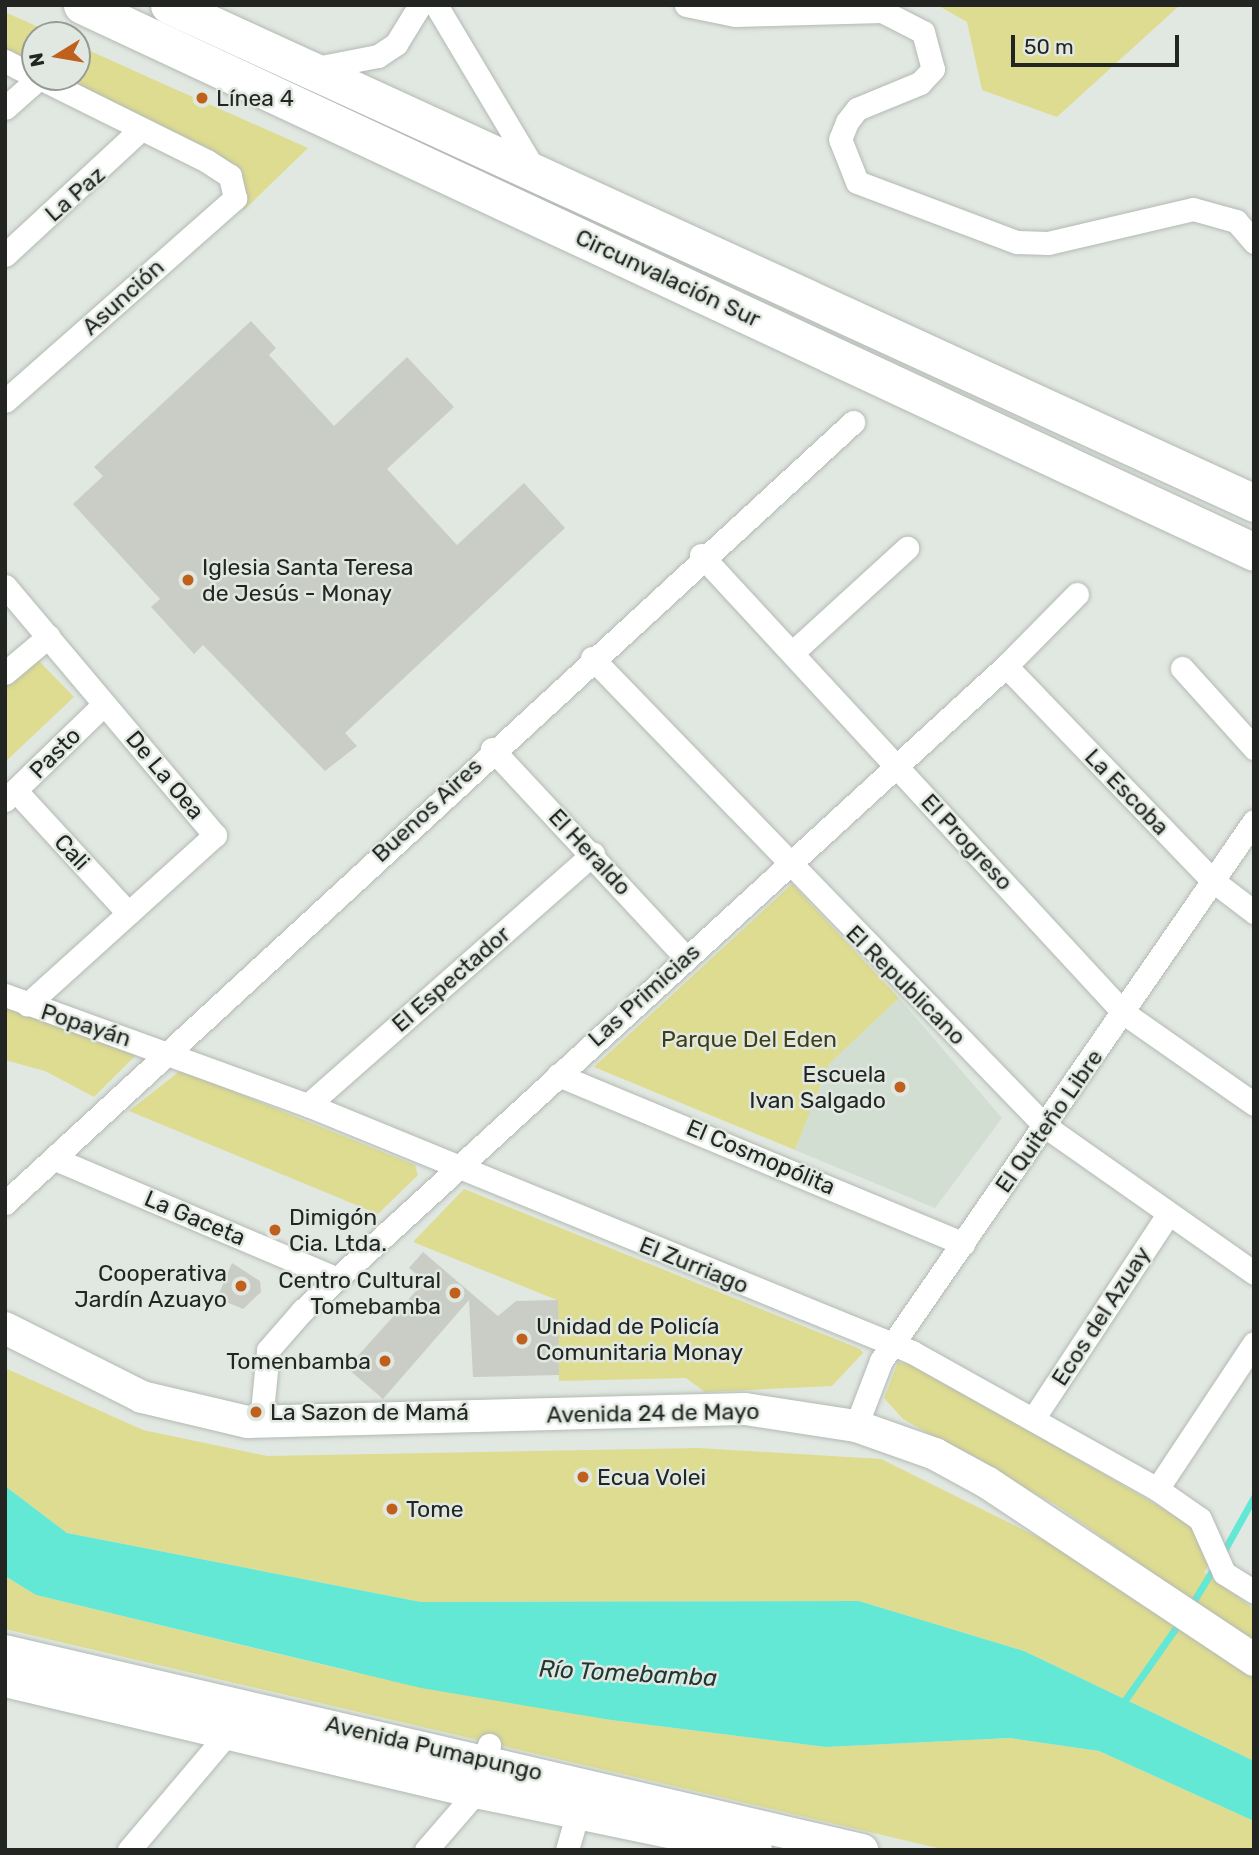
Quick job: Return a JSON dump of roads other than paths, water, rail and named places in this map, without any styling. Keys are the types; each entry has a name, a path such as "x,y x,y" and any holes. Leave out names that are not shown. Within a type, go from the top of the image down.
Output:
{"highway":[{"name":"Circunvalación Sur","path":"82,5 1254,552"},
{"name":"Circunvalación Sur","path":"169,5 1254,503"}],"main road":[{"name":"Avenida 24 de Mayo","path":"5,1328 142,1397 207,1416 261,1422 745,1409 856,1426 955,1464 1155,1592 1254,1660"},
{"name":"Avenida Pumapungo","path":"5,1651 487,1753 792,1842 862,1850"},
{"name":"Avenida Pumapungo","path":"5,1681 577,1815 756,1850"}],"street":[{"path":"311,69 378,56 396,44 419,5"},
{"path":"436,5 536,173 576,194"},
{"path":"686,5 735,15 882,11 923,32 933,69 920,83 857,109 847,122 840,139 857,182 1017,242 1048,243 1193,209 1236,221 1254,242"},
{"path":"5,61 21,69"},
{"path":"5,108 23,91"},
{"path":"65,91 141,129"},
{"name":"Asunción","path":"5,401 235,198 230,176 207,161 141,129"},
{"name":"La Paz","path":"5,255 141,129"},
{"name":"Buenos Aires","path":"5,1203 701,555 853,422"},
{"path":"792,653 907,548"},
{"name":"El Progreso","path":"701,555 1124,1013 1254,1104"},
{"name":"De La Oea","path":"5,586 215,835 27,1005"},
{"name":"Las Primicias","path":"261,1422 268,1350 335,1278 1006,666 1077,594"},
{"path":"5,673 49,636"},
{"name":"El Republicano","path":"592,657 788,865 1045,1126 1167,1217 1254,1273"},
{"name":"La Escoba","path":"1006,666 1212,880 1254,912"},
{"path":"1182,668 1254,748"},
{"name":"Pasto","path":"11,796 104,704"},
{"name":"El Heraldo","path":"492,749 593,854 685,957"},
{"name":"Cali","path":"11,796 128,913"},
{"name":"El Quiteño Libre","path":"856,1426 866,1387 893,1345 1254,821"},
{"name":"El Espectador","path":"308,1105 593,854"},
{"name":"Popayán","path":"5,995 27,1005 167,1052"},
{"name":"El Zurriago","path":"167,1052 308,1105 893,1345 1035,1416 1157,1489 1200,1519 1224,1573 1254,1592"},
{"name":"El Cosmopólita","path":"558,1074 963,1244"},
{"name":"La Gaceta","path":"55,1158 335,1278"},
{"name":"Ecos del Azuay","path":"1035,1416 1167,1217"},
{"path":"1157,1489 1254,1343"},
{"path":"129,1850 228,1733"},
{"path":"426,1850 476,1792 487,1753"},
{"path":"567,1850 577,1815"}],"water":[{"name":"Río Tomebamba","path":"5,1486 67,1533 421,1602 859,1601 1024,1651 1254,1761 1254,1821 1099,1751 1010,1738 826,1747 611,1720 421,1688 36,1595 5,1576"}],"waterway":[{"path":"1221,1556 1254,1497"},
{"path":"1190,1607 1215,1566"},
{"path":"1118,1710 1182,1619"}],"place":[{"name":"Línea 4","path":"202,98"},
{"name":"Iglesia Santa Teresa de Jesús - Monay","path":"188,580"},
{"name":"Escuela Ivan Salgado","path":"900,1087"},
{"name":"Dimigón Cia. Ltda.","path":"275,1230"},
{"name":"Cooperativa Jardín Azuayo","path":"241,1286"},
{"name":"Centro Cultural Tomebamba","path":"455,1293"},
{"name":"Unidad de Policía Comunitaria Monay","path":"522,1339"},
{"name":"Tomenbamba","path":"385,1361"},
{"name":"La Sazon de Mamá","path":"256,1412"},
{"name":"Ecua Volei","path":"583,1477"},
{"name":"Tome","path":"392,1509"}],"park label":[{"name":"Parque Del Eden","path":"749,1039"}]}
